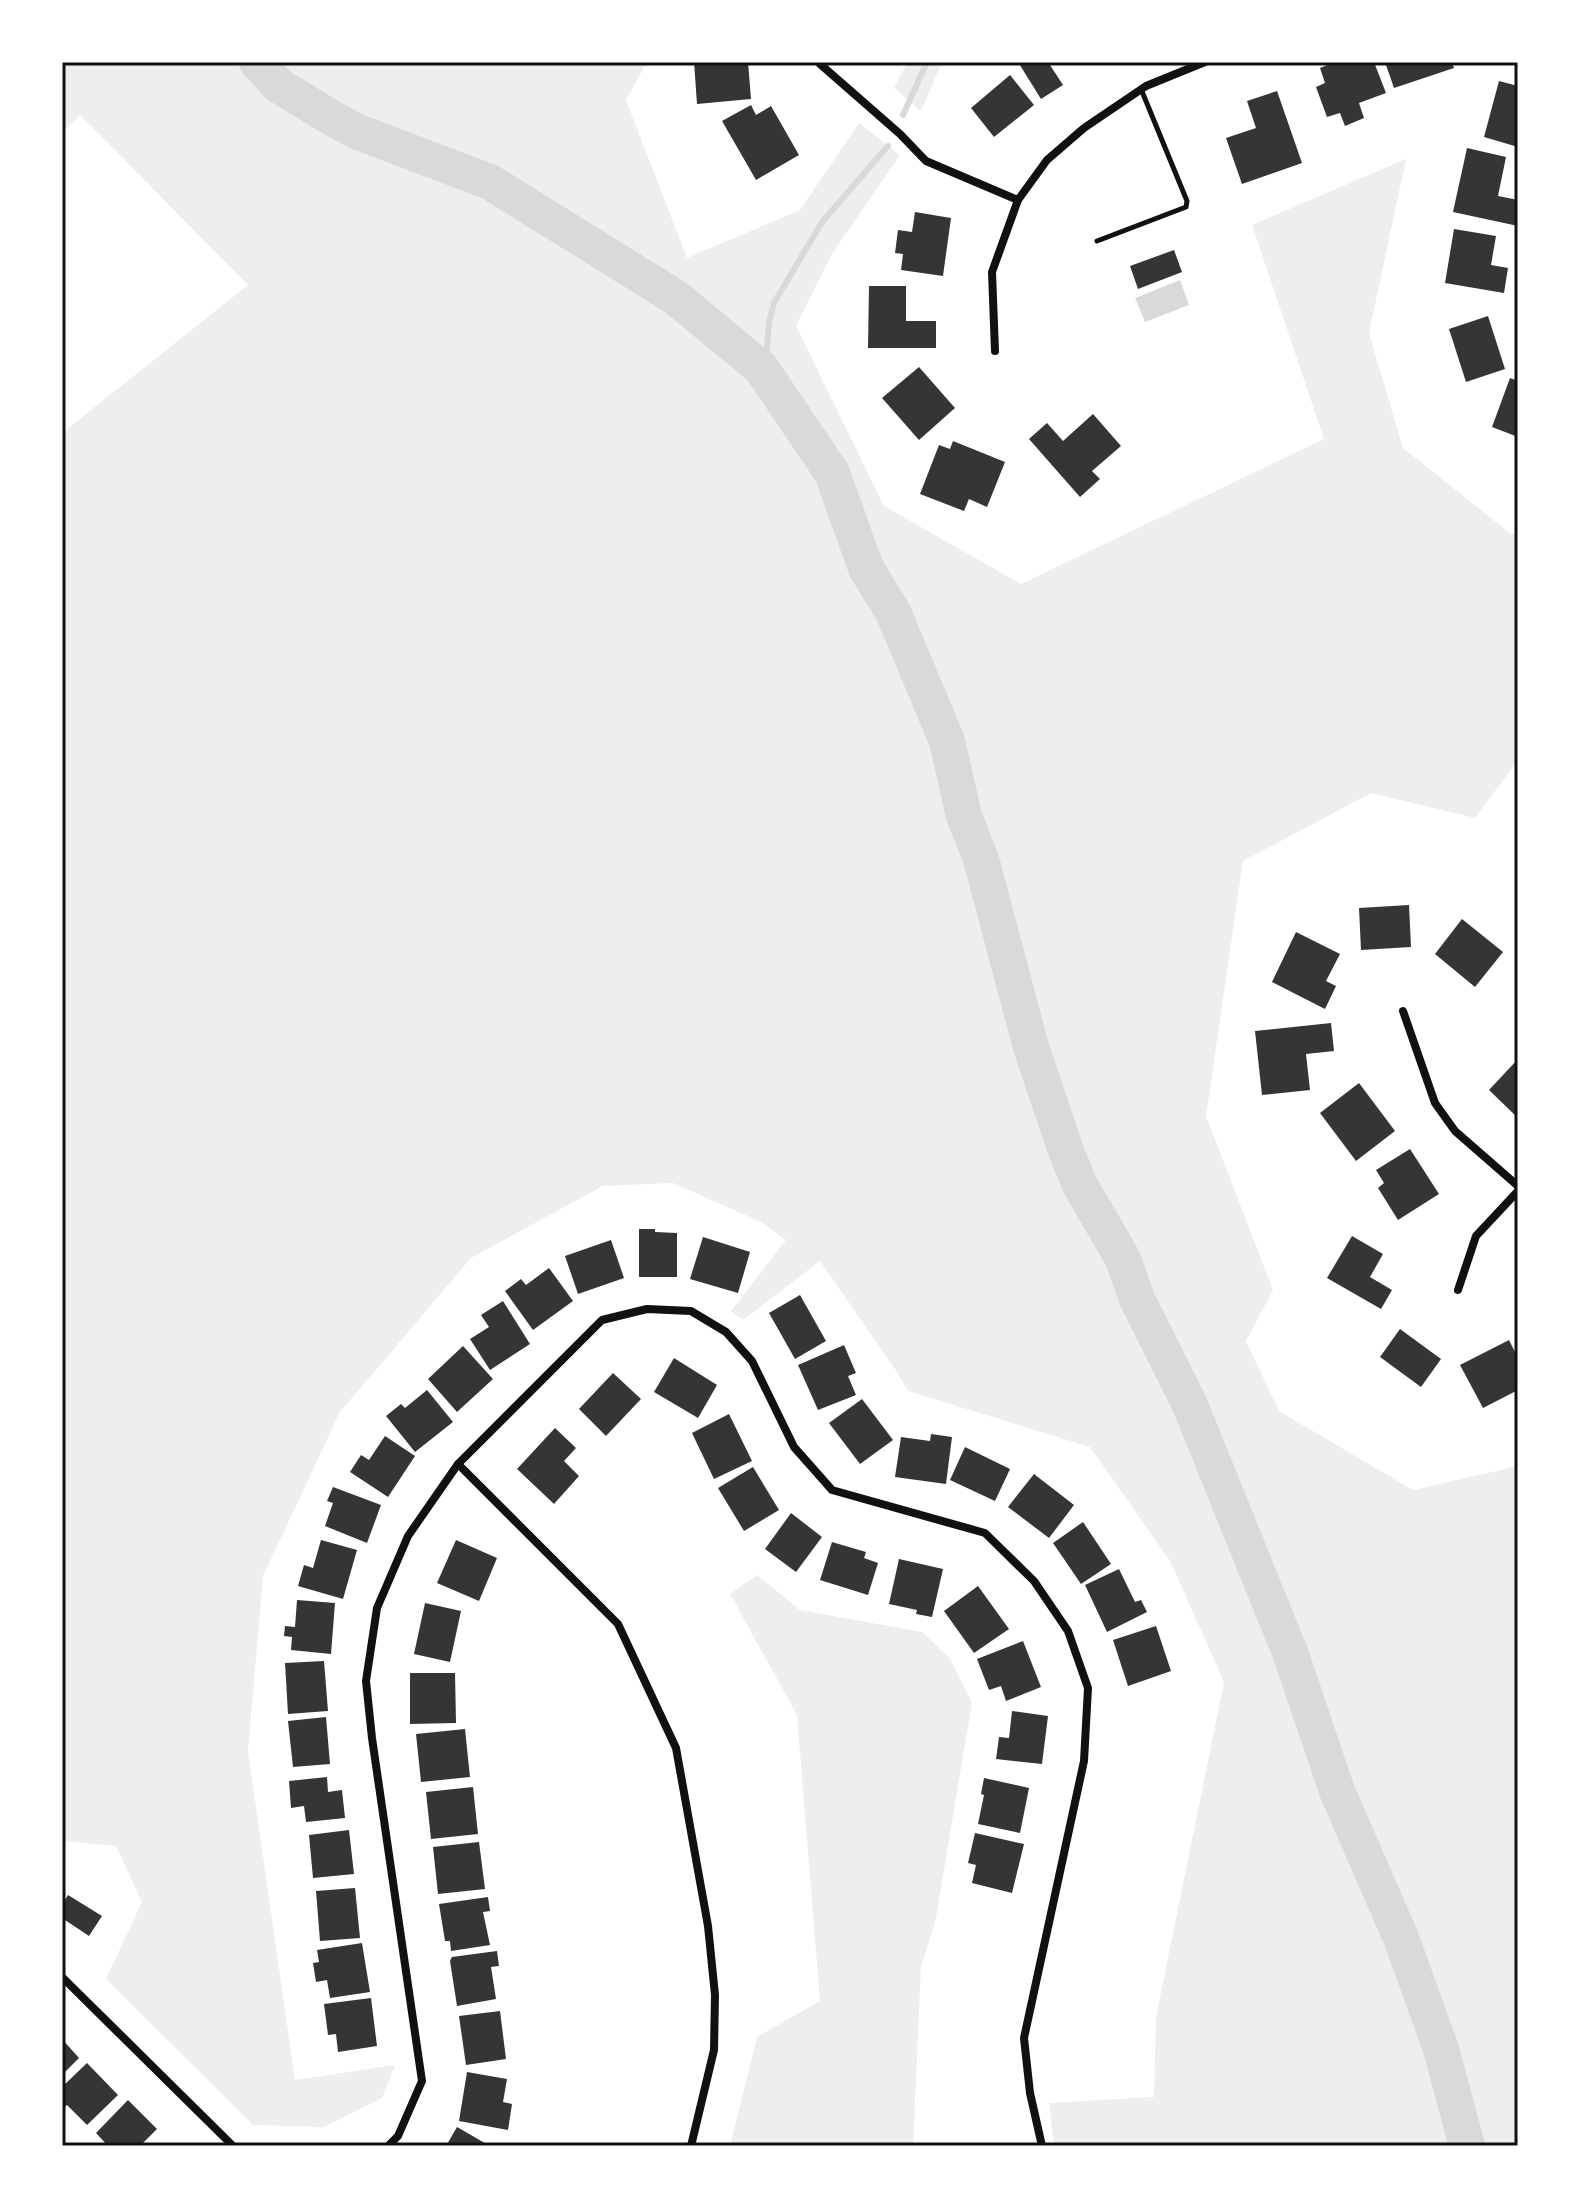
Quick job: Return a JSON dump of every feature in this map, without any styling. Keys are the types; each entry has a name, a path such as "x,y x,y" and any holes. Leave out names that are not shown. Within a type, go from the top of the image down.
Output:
{"street":[{"path":"995,351 992,272 1018,200 1047,160 1084,128 1141,89 1205,62"},
{"path":"820,64 926,161 1018,200"},
{"path":"1403,1011 1435,1103 1455,1131 1518,1189 1476,1236 1458,1290"},
{"path":"388,2146 398,2136 422,2081 366,1681 377,1608 408,1536 458,1464 602,1320 647,1309 691,1311 726,1332 752,1361 794,1447 832,1490 985,1533 1034,1581 1068,1631 1088,1688 1084,1761 1024,2038 1030,2093 1042,2146"},
{"path":"458,1464 618,1624 676,1748 708,1926 715,1995 714,2050 691,2146"},
{"path":"62,1977 233,2146"}],"lane":[{"path":"1097,241 1186,207 1187,201 1141,89"}],"shaded area":[{"path":"62,62 647,62 626,100 687,258 800,210 859,123 900,155 832,254 796,326 884,506 1021,584 1324,439 1252,225 1406,159 1369,333 1403,448 1511,534 1518,534 1518,760 1475,818 1371,793 1243,861 1206,1116 1273,1290 1246,1341 1279,1411 1413,1490 1518,1466 1518,2146 1054,2146 1049,2103 1154,2097 1156,2017 1224,1682 1170,1561 1090,1447 908,1391 820,1261 743,1320 731,1311 786,1240 761,1222 673,1183 603,1186 471,1258 340,1412 263,1576 248,1751 295,2080 395,2065 382,2098 324,2127 253,2125 106,1979 142,1902 116,1846 62,1841 62,433 248,285 80,115 62,133"},
{"path":"908,62 942,62 921,111 894,88"},
{"path":"1180,280 1189,305 1145,322 1135,298"},
{"path":"757,1575 800,1610 922,1632 949,1657 972,1703 936,1918 921,1967 913,2146 730,2146 757,2037 820,2001 797,1715 730,1594"}],"building":[{"path":"694,62 748,62 751,99 697,104"},
{"path":"1018,62 1048,62 1063,85 1041,99"},
{"path":"1335,62 1374,62 1386,93 1359,103 1364,118 1345,126 1340,113 1327,117 1316,87 1325,83 1320,68"},
{"path":"1385,62 1452,62 1454,68 1394,88"},
{"path":"1010,75 1034,105 994,137 971,108"},
{"path":"1499,81 1518,86 1518,147 1484,137"},
{"path":"1277,91 1302,163 1242,184 1226,138 1256,128 1247,101"},
{"path":"751,105 756,115 771,106 799,155 756,180 722,121"},
{"path":"1467,148 1506,157 1498,196 1518,200 1518,226 1453,212"},
{"path":"915,212 951,218 943,276 901,270 903,254 895,253 898,230 912,232"},
{"path":"1454,229 1496,236 1491,265 1508,268 1504,293 1445,283"},
{"path":"1174,250 1182,272 1138,289 1130,266"},
{"path":"869,286 906,286 906,321 936,321 936,348 868,348"},
{"path":"1488,316 1505,369 1466,382 1449,329"},
{"path":"919,367 955,408 919,440 882,398"},
{"path":"1510,378 1518,381 1518,437 1492,427"},
{"path":"1093,414 1121,446 1092,471 1100,479 1080,497 1029,439 1047,423 1063,441"},
{"path":"953,441 1005,462 987,507 969,499 964,511 920,494 939,445 950,449"},
{"path":"1409,905 1411,947 1361,950 1359,908"},
{"path":"1462,919 1503,952 1475,987 1435,954"},
{"path":"1296,932 1340,954 1326,981 1336,986 1325,1009 1272,982"},
{"path":"1331,1023 1334,1051 1306,1054 1310,1090 1262,1095 1255,1031"},
{"path":"1518,1059 1518,1118 1489,1090"},
{"path":"1359,1083 1395,1131 1356,1161 1320,1113"},
{"path":"1410,1149 1439,1194 1398,1220 1378,1188 1384,1183 1376,1170"},
{"path":"639,1229 677,1233 677,1277 639,1277"},
{"path":"1352,1236 1383,1254 1370,1277 1392,1290 1381,1309 1327,1278"},
{"path":"703,1237 750,1252 738,1293 690,1279"},
{"path":"611,1240 624,1278 578,1294 565,1256"},
{"path":"549,1268 573,1301 533,1330 505,1291 521,1279 526,1285"},
{"path":"800,1295 826,1341 795,1359 769,1313"},
{"path":"503,1301 530,1344 490,1370 470,1339 489,1327 481,1315"},
{"path":"1400,1329 1441,1359 1421,1387 1380,1357"},
{"path":"1509,1340 1518,1358 1518,1390 1483,1408 1460,1365"},
{"path":"844,1345 856,1373 848,1376 856,1395 818,1410 798,1365"},
{"path":"463,1346 493,1379 457,1412 428,1379"},
{"path":"674,1358 717,1385 698,1418 654,1392"},
{"path":"613,1373 641,1399 606,1436 579,1409"},
{"path":"427,1390 453,1422 415,1452 386,1416 401,1404 405,1408"},
{"path":"862,1399 893,1440 860,1464 829,1423"},
{"path":"729,1414 752,1461 714,1479 692,1433"},
{"path":"555,1428 576,1448 564,1461 579,1476 554,1504 517,1469"},
{"path":"931,1434 952,1437 946,1484 895,1477 901,1437 930,1441"},
{"path":"385,1436 415,1456 388,1497 350,1472 361,1455 369,1460"},
{"path":"965,1447 1010,1469 995,1501 950,1480"},
{"path":"753,1467 779,1510 744,1531 718,1488"},
{"path":"1034,1474 1074,1505 1049,1538 1008,1507"},
{"path":"333,1487 381,1505 367,1543 325,1526 333,1503 327,1501"},
{"path":"791,1513 822,1537 796,1572 765,1549"},
{"path":"1083,1522 1111,1564 1081,1584 1053,1543"},
{"path":"321,1540 357,1550 343,1599 298,1586 304,1565 313,1568"},
{"path":"456,1540 497,1558 479,1601 437,1583"},
{"path":"832,1542 866,1552 864,1558 878,1563 868,1595 820,1580"},
{"path":"899,1559 943,1569 932,1617 889,1604"},
{"path":"1119,1569 1135,1602 1141,1600 1147,1612 1107,1632 1085,1585"},
{"path":"978,1586 1009,1629 974,1653 944,1611"},
{"path":"297,1600 335,1603 331,1654 291,1650 292,1637 284,1636 285,1626 295,1627"},
{"path":"425,1603 461,1611 450,1662 414,1654"},
{"path":"1156,1626 1171,1671 1128,1686 1113,1640"},
{"path":"1023,1641 1041,1687 1006,1701 1001,1686 989,1690 977,1659"},
{"path":"324,1661 328,1711 288,1714 285,1663"},
{"path":"410,1673 455,1673 456,1723 410,1724"},
{"path":"1012,1711 1048,1716 1042,1764 996,1759 999,1737 1009,1738"},
{"path":"326,1717 330,1764 293,1767 288,1721"},
{"path":"465,1729 470,1777 421,1782 416,1734"},
{"path":"327,1777 328,1792 342,1790 345,1818 306,1822 304,1806 291,1808 289,1781"},
{"path":"984,1778 1029,1788 1020,1833 978,1824"},
{"path":"473,1787 478,1834 431,1839 426,1792"},
{"path":"349,1830 354,1874 313,1878 309,1835"},
{"path":"975,1833 1024,1844 1012,1893 972,1883 976,1865 968,1863"},
{"path":"479,1842 485,1889 438,1894 433,1847"},
{"path":"355,1888 360,1938 320,1941 316,1891"},
{"path":"68,1895 102,1916 89,1936 62,1918 62,1905"},
{"path":"488,1897 490,1911 483,1912 490,1945 451,1951 450,1941 445,1941 439,1904"},
{"path":"362,1943 370,1992 330,1998 327,1980 316,1982 313,1963 319,1962 317,1950"},
{"path":"497,1951 499,1966 491,1967 496,1999 457,2006 452,1957"},
{"path":"371,1998 377,2046 338,2052 336,2034 328,2035 324,2004"},
{"path":"500,2011 506,2059 466,2065 459,2016"},
{"path":"62,2039 79,2058 62,2075"},
{"path":"87,2063 118,2095 87,2125 67,2105 62,2109 62,2087"},
{"path":"467,2072 507,2079 503,2102 512,2104 508,2130 459,2121"},
{"path":"128,2100 157,2129 140,2146 108,2146 96,2133"},
{"path":"457,2127 490,2146 446,2146"}],"waterway":[{"path":"257,62 278,85 330,117 358,132 490,182 675,297 761,368 832,473 866,568 893,612 947,741 964,816 981,859 1031,1047 1066,1151 1080,1185 1123,1259 1137,1299 1190,1405 1291,1655 1337,1791 1401,1938 1441,2049 1467,2146"},
{"path":"903,115 927,62"},
{"path":"761,368 774,303 822,222 888,146"}]}
